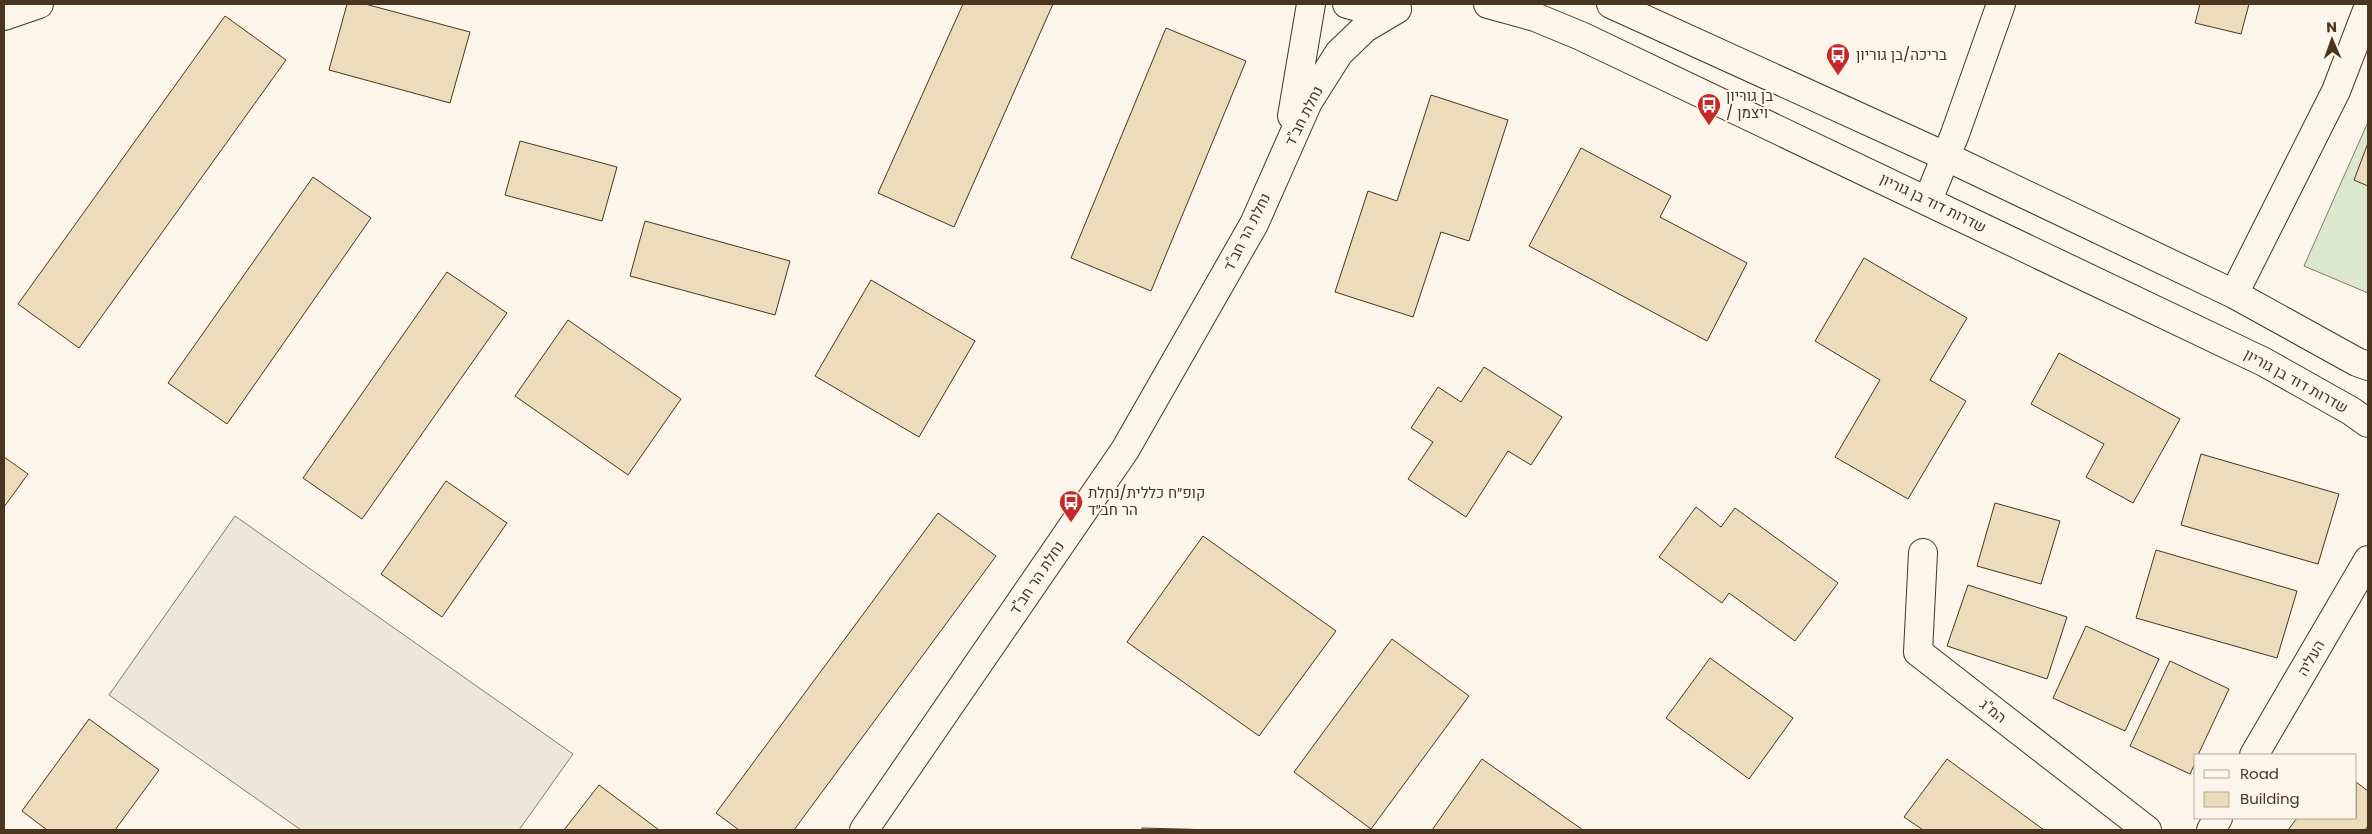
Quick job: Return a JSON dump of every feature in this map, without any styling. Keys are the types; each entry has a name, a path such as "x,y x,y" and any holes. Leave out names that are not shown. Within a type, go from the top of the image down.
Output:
{"street":[{"path":"4,16 39,4"},
{"name":"נחלת חב\"ד","path":"1283,159 1299,84 1311,4"},
{"path":"1347,4 1374,11 1404,6"},
{"name":"שדרות דוד בן גוריון","path":"1488,4 1535,17 1580,36 1928,200 2264,362 2351,411 2368,423"},
{"path":"1611,4 1946,157 2234,294 2368,366"},
{"path":"1928,200 1946,157 2002,4"},
{"name":"נחלת חב\"ד","path":"1283,159 1308,102 1339,53 1365,28 1404,6"},
{"path":"2234,294 2336,91 2368,8"},
{"name":"נחלת הר חב\"ד","path":"864,830 1125,450 1254,224 1283,159"},
{"name":"המ\"ג","path":"1923,553 1918,652 2147,830"},
{"name":"העליה","path":"2255,754 2368,560"},
{"path":"2211,830 2217,819"}],"green space":[{"path":"2368,122 2368,293 2304,266"}],"shaded area":[{"path":"235,516 573,754 519,830 301,830 109,695"}],"building":[{"path":"347,4 365,4 470,32 450,103 329,70"},
{"path":"963,4 1053,4 954,227 878,193"},
{"path":"2200,4 2249,4 2241,34 2195,23"},
{"path":"225,16 286,60 79,348 18,304"},
{"path":"1166,28 1246,61 1151,291 1071,258"},
{"path":"1431,95 1508,120 1469,241 1441,232 1413,317 1335,292 1368,191 1397,201"},
{"path":"520,141 617,167 602,221 505,195"},
{"path":"2368,143 2368,186 2354,180"},
{"path":"1581,148 1671,196 1660,217 1747,263 1707,341 1529,246"},
{"path":"313,177 371,218 227,424 168,383"},
{"path":"645,221 790,261 775,315 630,276"},
{"path":"1864,258 1967,318 1930,380 1966,401 1908,499 1835,457 1880,380 1815,341"},
{"path":"447,272 507,313 362,519 303,478"},
{"path":"871,280 975,341 919,437 815,376"},
{"path":"568,320 681,399 628,475 515,396"},
{"path":"2059,353 2180,419 2133,503 2086,477 2104,444 2031,404"},
{"path":"1484,367 1562,417 1531,465 1508,451 1466,517 1408,479 1433,442 1411,428 1438,387 1461,402"},
{"path":"2201,454 2339,494 2318,564 2181,525"},
{"path":"4,457 28,474 4,507"},
{"path":"446,481 507,523 442,617 381,574"},
{"path":"1995,503 2060,521 2041,584 1977,566"},
{"path":"1696,507 1721,527 1735,508 1838,583 1795,641 1729,593 1722,603 1659,557"},
{"path":"938,513 996,556 794,830 739,830 716,813"},
{"path":"1203,536 1336,631 1259,736 1127,642"},
{"path":"2156,550 2297,591 2277,658 2136,618"},
{"path":"1968,585 2067,617 2047,679 1947,646"},
{"path":"2086,626 2159,659 2125,731 2053,698"},
{"path":"1392,639 1469,696 1371,829 1294,772"},
{"path":"1710,658 1793,718 1749,779 1666,718"},
{"path":"2170,661 2229,689 2198,754 2194,754 2194,765 2190,774 2130,746"},
{"path":"89,719 159,770 115,830 47,830 22,811"},
{"path":"1482,759 1583,830 1432,830"},
{"path":"1947,759 2044,830 1923,830 1904,817"},
{"path":"2357,783 2368,791 2368,826 2365,830 2288,830 2296,819 2357,819"},
{"path":"599,785 659,830 564,830"},
{"path":"1142,828 1215,830 1142,830"}],"place":[{"name":"בריכה/בן גוריון","path":"1838,76"},
{"name":"בן גוריון / ויצמן","path":"1709,126"},
{"name":"קופ״ח כללית/נחלת הר חב״ד","path":"1071,523"}]}
